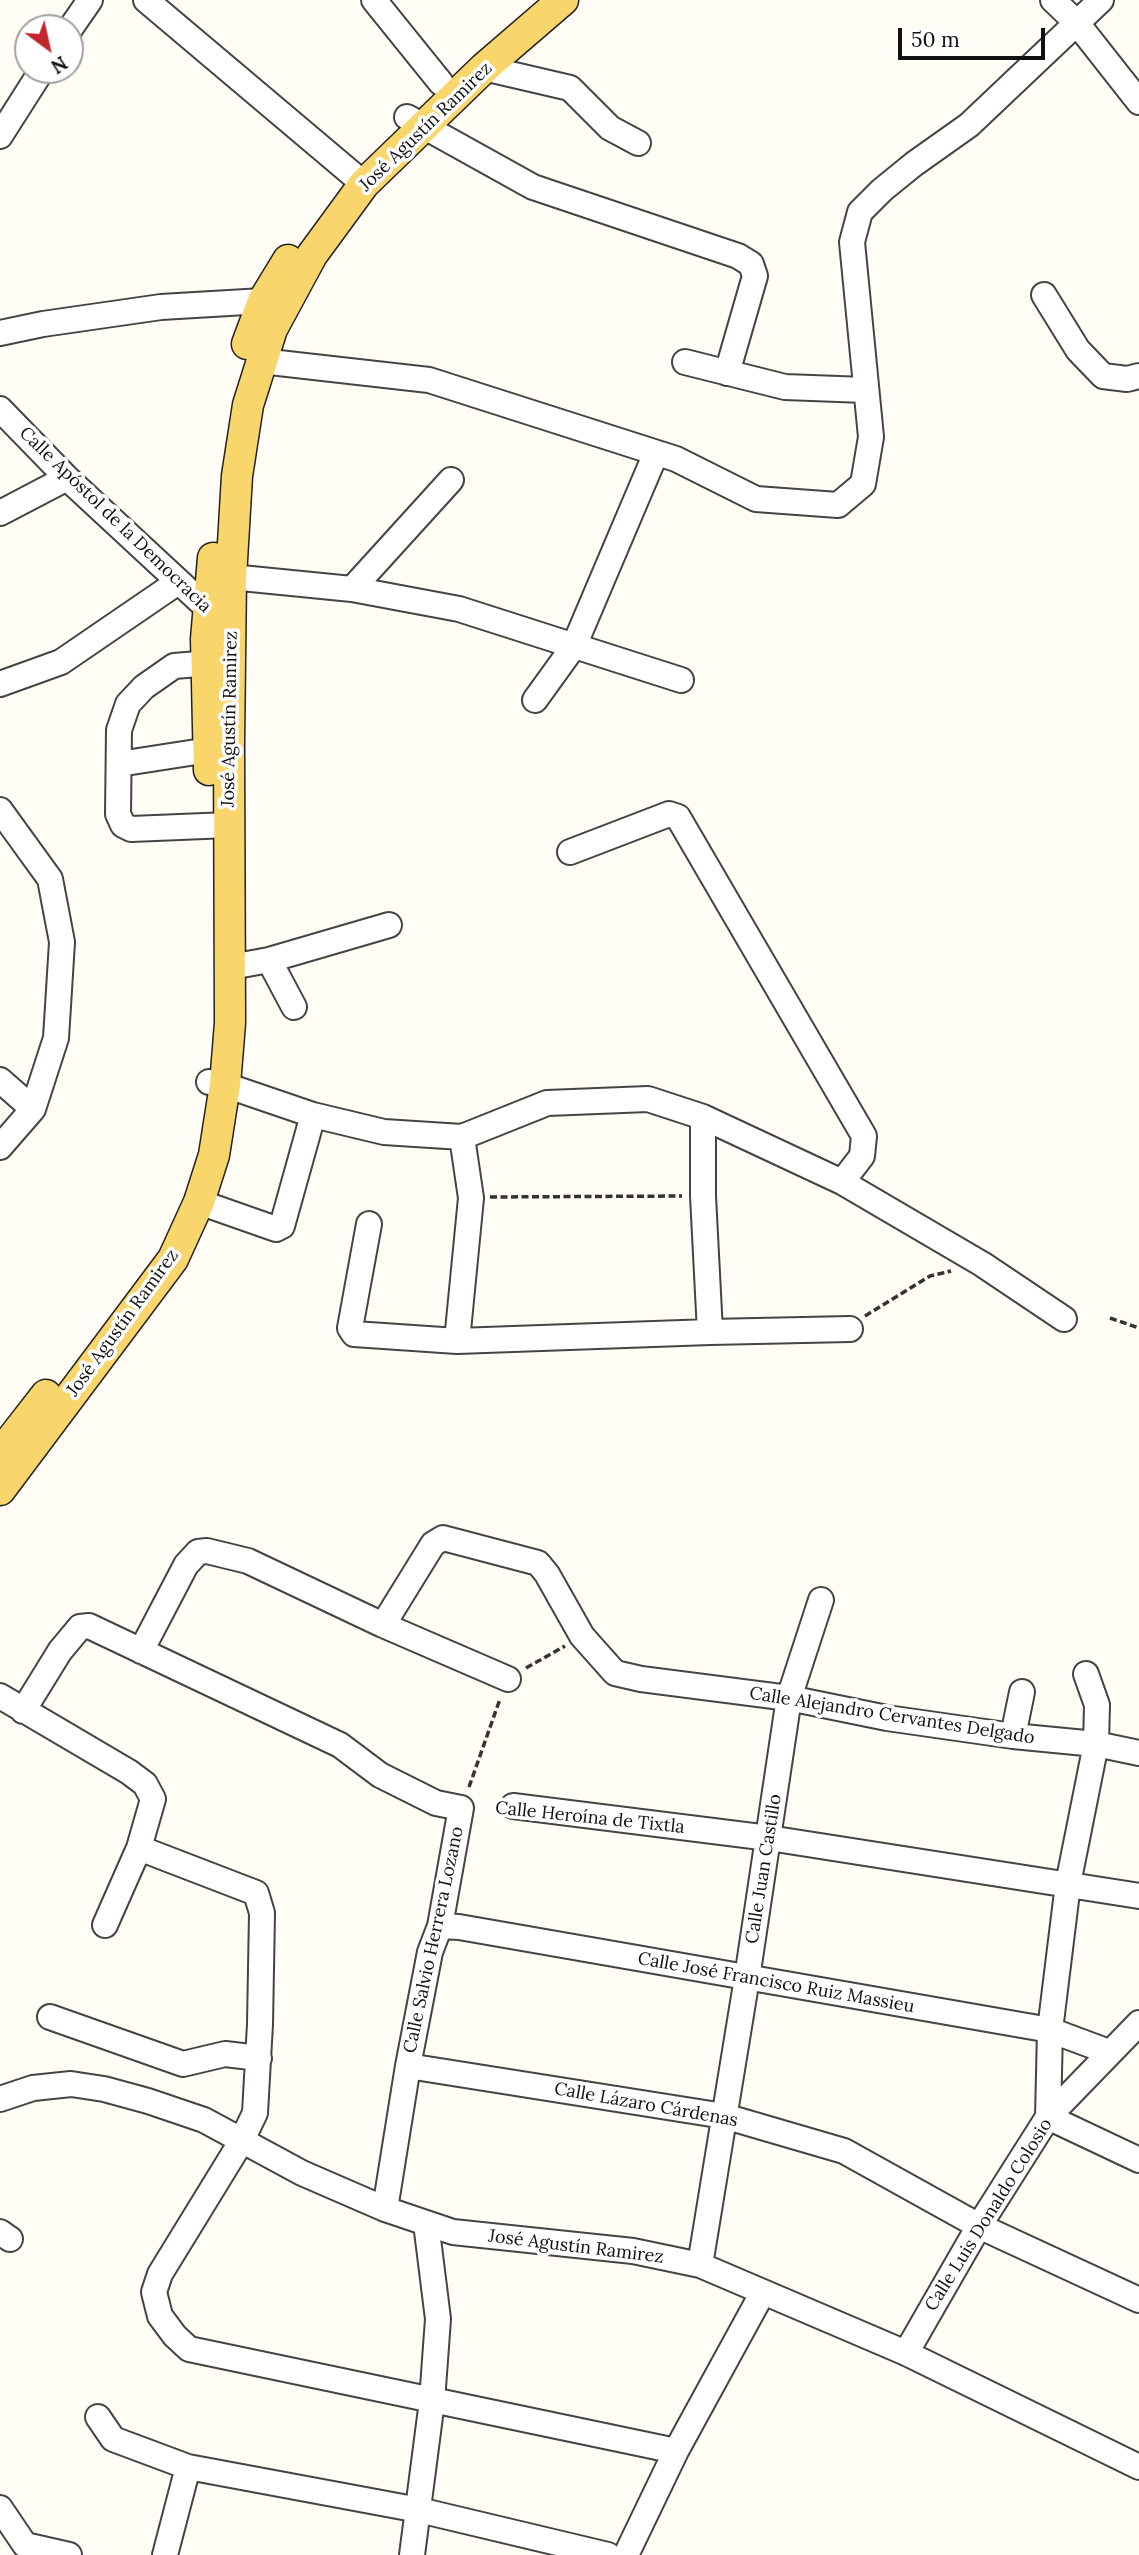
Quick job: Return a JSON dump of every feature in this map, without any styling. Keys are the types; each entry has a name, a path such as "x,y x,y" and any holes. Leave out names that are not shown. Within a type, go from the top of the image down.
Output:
{"main road":[{"name":"José Agustín Ramirez","path":"415,121 441,83 536,0"},
{"name":"José Agustín Ramirez","path":"0,1490 173,1259 199,1202 214,1155 217,1083 214,1006 220,825 218,662 209,610 219,464 238,373 253,324 263,301 306,229 415,121 484,68 563,0"},
{"name":"José Agustín Ramirez","path":"218,662 232,631 231,577 237,476 248,405 272,329 357,179"},
{"name":"José Agustín Ramirez","path":"0,1454 158,1249 197,1161 230,1023 231,967 220,825"}],"street":[{"path":"146,0 357,179"},
{"path":"374,0 441,83"},
{"path":"1053,0 1076,22 1139,102"},
{"path":"261,361 429,380 676,459 756,499 838,505 863,484 871,437 852,242 860,212 914,164 968,125 1101,0"},
{"path":"484,68 570,88 610,128 638,143"},
{"path":"0,136 33,84"},
{"path":"415,121 533,187 738,256 751,264 755,276 727,373"},
{"path":"1044,295 1078,350 1103,376 1127,379 1139,376"},
{"path":"0,333 161,307 263,301"},
{"path":"685,362 785,387 865,390"},
{"name":"Calle Apóstol de la Democracia","path":"0,408 68,478 232,631"},
{"path":"535,700 573,646 656,453"},
{"path":"0,513 68,478"},
{"path":"352,589 451,480"},
{"path":"231,577 352,589 458,608 681,680"},
{"path":"0,684 61,662 178,582"},
{"path":"218,662 174,666 144,687 128,704 120,730 118,814 123,825 131,829 220,825"},
{"path":"119,764 219,746"},
{"path":"0,810 50,879 62,942 56,1038 33,1110 0,1147"},
{"path":"570,852 669,814 678,817 864,1136 862,1156 842,1182"},
{"path":"231,967 269,960 389,925"},
{"path":"269,960 293,1007"},
{"path":"0,1080 33,1110"},
{"path":"217,1083 313,1115 384,1132 462,1138 547,1103 648,1099 703,1116 842,1182 982,1264 1064,1319"},
{"path":"199,1202 276,1229 282,1226 313,1115"},
{"path":"703,1116 703,1196 710,1332"},
{"path":"457,1341 471,1198 462,1138"},
{"path":"369,1224 350,1328 354,1335 457,1341 850,1329"},
{"name":"Calle Alejandro Cervantes Delgado","path":"383,1625 433,1544 443,1538 538,1563 582,1636 615,1673 641,1679 789,1698 887,1718 1013,1736 1096,1744 1139,1753"},
{"path":"141,1651 186,1565 198,1552 207,1551 248,1561 383,1625 508,1679"},
{"name":"Calle Juan Castillo","path":"700,2265 769,1839 789,1698 821,1600"},
{"path":"23,1711 60,1651 80,1626 89,1626 340,1745 380,1775 436,1803 461,1808"},
{"path":"1086,1674 1097,1705 1096,1744 1068,1884 1050,2029 1048,2117 1139,2161"},
{"path":"1013,1736 1022,1692"},
{"path":"0,1696 129,1772 145,1784 153,1799 139,1848 105,1926"},
{"name":"Calle Heroína de Tixtla","path":"513,1806 769,1839 1139,1896"},
{"name":"Calle Salvio Herrera Lozano","path":"385,2209 408,2066 430,1952 440,1926 461,1808"},
{"path":"139,1848 256,1893 262,1913 255,2113 241,2142 160,2274 154,2292 160,2316 167,2326 189,2349 676,2451"},
{"name":"Calle José Francisco Ruiz Massieu","path":"440,1926 459,1927 1050,2029 1109,2052"},
{"path":"50,2017 183,2064 225,2054 259,2058"},
{"name":"Calle Luis Donaldo Colosio","path":"906,2353 979,2226 1048,2117 1139,2024"},
{"name":"Calle Lázaro Cárdenas","path":"408,2066 724,2116 844,2151 979,2226 1139,2300"},
{"name":"José Agustín Ramirez","path":"0,2099 33,2088 71,2084 104,2089 204,2120 302,2173 385,2209 453,2232 633,2251 700,2265 906,2353 1139,2467"},
{"path":"412,2555 432,2401 438,2319 426,2223"},
{"path":"626,2555 676,2451 763,2292"},
{"path":"98,2417 113,2440 188,2467 419,2510 608,2555"},
{"path":"165,2555 188,2467"},
{"path":"0,2508 27,2550 69,2555"}],"path":[{"path":"471,1198 703,1196"},
{"path":"850,1329 869,1313 930,1276 982,1264"},
{"path":"1110,1318 1139,1328"},
{"path":"508,1679 582,1636"},
{"name":"Calle Salvio Herrera Lozano","path":"461,1808 508,1679"}]}
